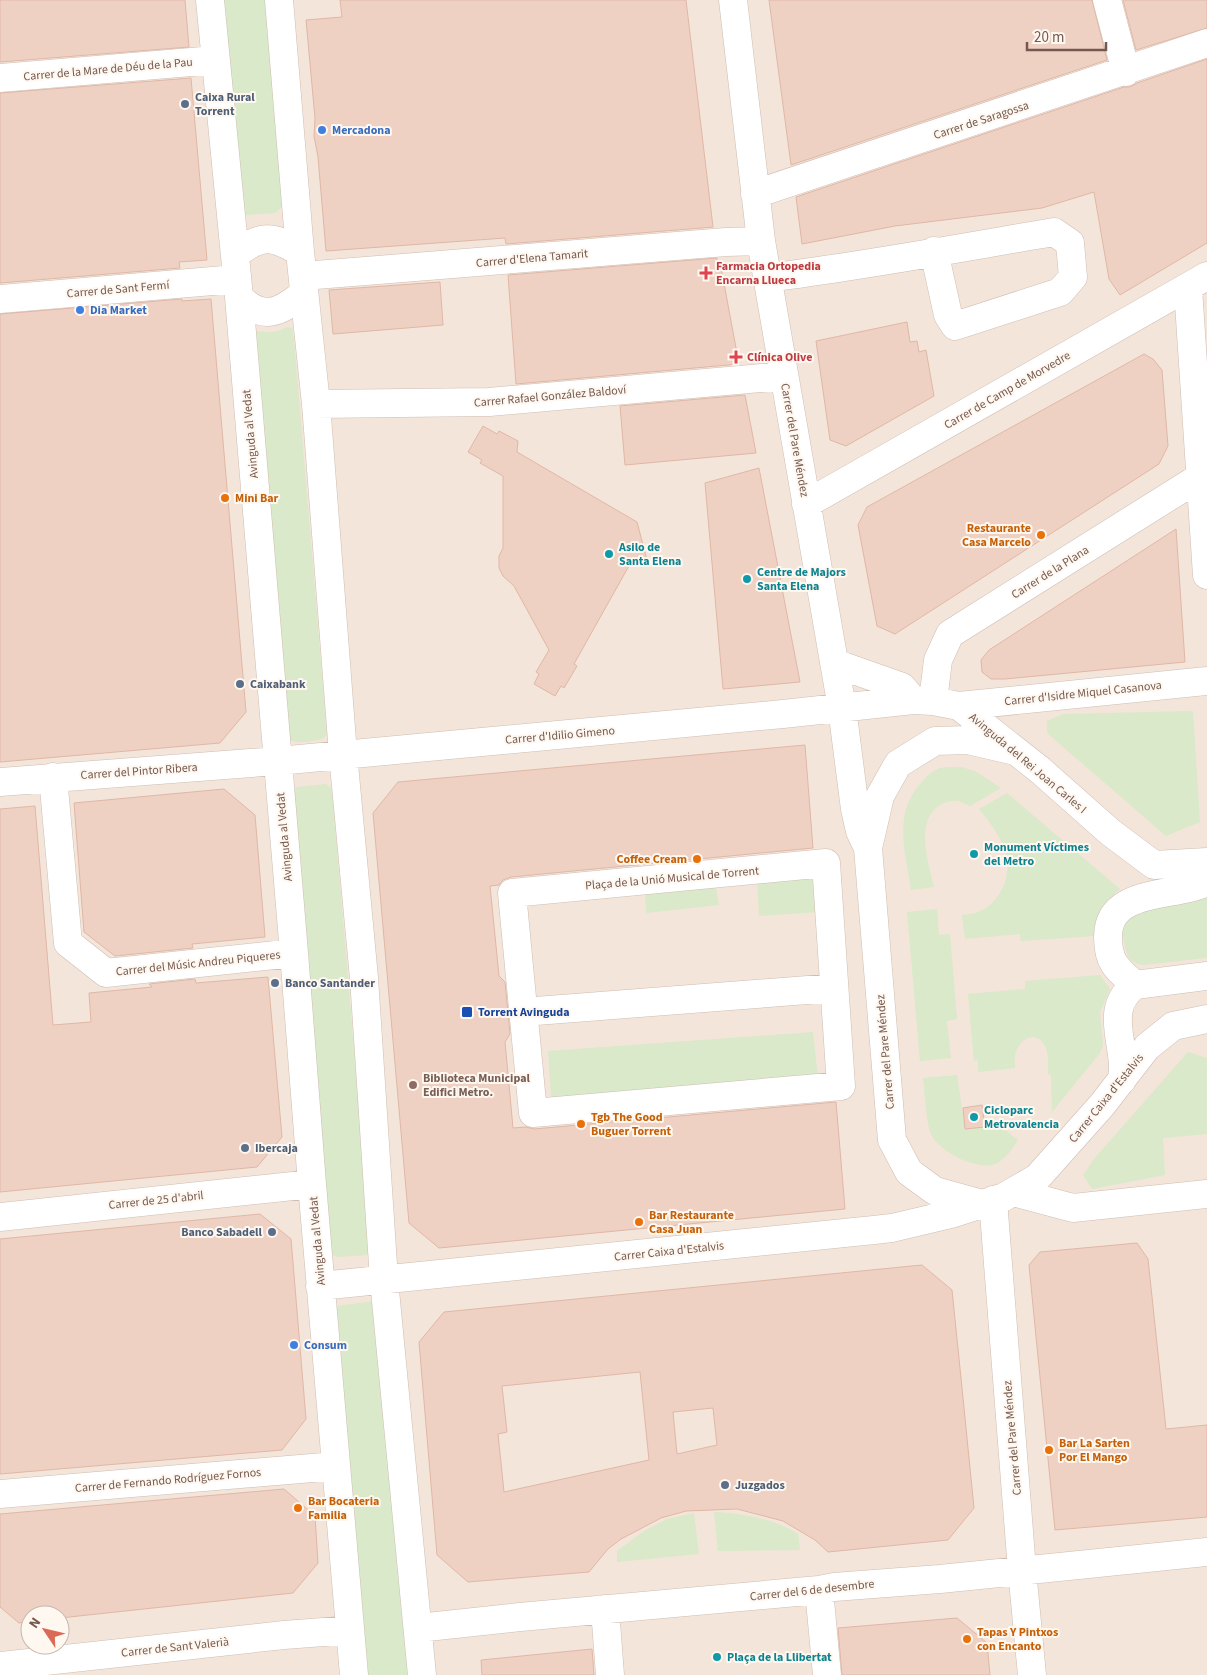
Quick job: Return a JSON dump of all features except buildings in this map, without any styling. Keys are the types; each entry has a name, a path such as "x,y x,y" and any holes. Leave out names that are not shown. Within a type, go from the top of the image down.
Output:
{"street":[{"name":"Avinguda al Vedat","path":"210,0 237,277 354,1675"},
{"path":"279,0 302,274 316,404 343,754 364,978 384,1280 422,1675"},
{"name":"Carrer del Pare Méndez","path":"733,0 761,241 842,708 855,809 860,831 868,848"},
{"path":"1107,0 1126,72"},
{"name":"Carrer de Saragossa","path":"755,194 1207,44"},
{"name":"Carrer de la Mare de Déu de la Pau","path":"0,78 215,60"},
{"path":"767,278 1054,232 1070,244 1073,276 1060,292 955,326 948,315 934,252"},
{"path":"267,239 279,240 302,274 281,310 269,312 258,312 247,306 237,277 256,241 267,239"},
{"name":"Carrer d'Elena Tamarit","path":"302,274 761,241"},
{"name":"Carrer de Sant Fermí","path":"0,299 237,277"},
{"path":"1197,282 1202,474 1207,575"},
{"name":"Carrer de Camp de Morvedre","path":"806,504 1197,282"},
{"name":"Carrer Rafael González Baldoví","path":"316,404 489,402 784,376"},
{"name":"Carrer de la Plana","path":"935,702 938,660 950,634 1202,474"},
{"name":"Avinguda del Rei Joan Carles I","path":"834,663 935,702 1019,752 1110,832 1154,865 1205,866"},
{"name":"Carrer d'Isidre Miquel Casanova","path":"935,702 1207,681"},
{"path":"842,708 935,702"},
{"name":"Carrer d'Idilio Gimeno","path":"278,761 842,708"},
{"name":"Carrer del Pare Méndez","path":"1019,752 968,740 934,741 898,764 880,796 868,848 892,1140 909,1172 935,1191 996,1198 1022,1570 1032,1675"},
{"name":"Carrer del Pintor Ribera","path":"0,782 278,761"},
{"name":"Carrer del Músic Andreu Piqueres","path":"53,778 68,943 106,973 294,953"},
{"name":"Plaça de la Unió Musical de Torrent","path":"826,863 840,1086 533,1113 523,1012 512,893 826,863"},
{"path":"1135,984 1116,969 1112,961 1108,944 1108,930 1116,914 1126,904 1145,897 1201,885 1205,866"},
{"path":"1122,1080 1123,1064 1117,1018 1121,1001 1128,990 1135,984 1207,976"},
{"path":"523,1012 834,988"},
{"name":"Carrer Caixa d'Estalvis","path":"320,1286 892,1228 951,1214 996,1198 1037,1178 1067,1146 1147,1047 1173,1026 1207,1019"},
{"name":"Carrer de 25 d'abril","path":"0,1217 312,1184"},
{"path":"996,1198 1073,1208 1207,1194"},
{"name":"Carrer de Fernando Rodríguez Fornos","path":"0,1494 336,1466"},
{"name":"Carrer del 6 de desembre","path":"418,1628 1207,1552"},
{"path":"819,1590 828,1675"},
{"path":"605,1609 610,1675"},
{"name":"Carrer de Sant Valerià","path":"0,1666 284,1635 350,1630"}],"shaded area":[{"path":"0,0 1207,0 1207,1675 0,1675"}],"green space":[{"path":"222,0 265,0 283,206 275,213 247,215 240,210"},
{"path":"287,327 292,328 294,339 327,735 321,739 306,742 292,741 287,736 253,335 256,331 272,332"},
{"path":"1193,711 1200,822 1166,836 1047,733 1047,721 1063,714"},
{"path":"961,767 975,771 1001,788 970,806 951,801 934,809 929,818 925,841 934,887 911,890 903,834 906,808 912,795 931,773 940,768"},
{"path":"326,784 332,789 371,1250 366,1255 338,1257 333,1255 331,1250 292,791 297,787"},
{"path":"1007,793 1120,889 1109,899 1099,915 1094,936 1021,941 1020,934 965,939 962,915 978,912 995,901 1004,884 1007,872 1005,850 994,829 979,809"},
{"path":"816,875 819,912 759,916 757,879"},
{"path":"715,883 719,905 646,913 645,890"},
{"path":"1207,892 1206,958 1144,965 1138,964 1130,959 1123,935 1114,936 1118,918"},
{"path":"937,909 939,935 950,934 957,1019 947,1021 951,1058 920,1061 907,912"},
{"path":"1100,975 1110,989 1100,1012 1103,1045 1100,1053 1052,1112 1051,1075 1048,1074 1047,1052 1042,1041 1038,1038 1029,1038 1021,1043 1015,1054 1015,1068 978,1072 978,1060 974,1061 968,994 1025,989 1025,981"},
{"path":"813,1032 819,1088 552,1111 548,1051"},
{"path":"1188,1052 1207,1058 1207,1134 1163,1138 1165,1175 1092,1189 1083,1175 1094,1159"},
{"path":"957,1075 965,1129 1000,1126 1018,1140 1005,1157 995,1164 987,1165 968,1162 940,1146 930,1132 923,1078"},
{"path":"375,1301 408,1675 367,1675 336,1306"},
{"path":"714,1512 747,1515 779,1524 798,1534 800,1550 718,1551"},
{"path":"694,1513 699,1554 617,1562 617,1551 644,1531 667,1519"}],"place":[{"name":"Caixa Rural Torrent","path":"185,104"},
{"name":"Mercadona","path":"322,130"},
{"name":"Farmacia Ortopedia Encarna Llueca","path":"706,273"},
{"name":"Dia Market","path":"80,310"},
{"name":"Clínica Olive","path":"736,357"},
{"name":"Mini Bar","path":"225,498"},
{"name":"Restaurante Casa Marcelo","path":"1041,535"},
{"name":"Asilo de Santa Elena","path":"609,554"},
{"name":"Centre de Majors Santa Elena","path":"747,579"},
{"name":"Caixabank","path":"240,684"},
{"name":"Monument Víctimes del Metro","path":"974,854"},
{"name":"Coffee Cream","path":"697,859"},
{"name":"Banco Santander","path":"275,983"},
{"name":"Torrent Avinguda","path":"467,1012"},
{"name":"Biblioteca Municipal Edifici Metro.","path":"413,1085"},
{"name":"Cicloparc Metrovalencia","path":"974,1117"},
{"name":"Tgb The Good Buguer Torrent","path":"581,1124"},
{"name":"Ibercaja","path":"245,1148"},
{"name":"Bar Restaurante Casa Juan","path":"639,1222"},
{"name":"Banco Sabadell","path":"272,1232"},
{"name":"Consum","path":"294,1345"},
{"name":"Bar La Sarten Por El Mango","path":"1049,1450"},
{"name":"Juzgados","path":"725,1485"},
{"name":"Bar Bocateria Familia","path":"298,1508"},
{"name":"Tapas Y Pintxos con Encanto","path":"967,1639"},
{"name":"Plaça de la Llibertat","path":"717,1657"}]}
